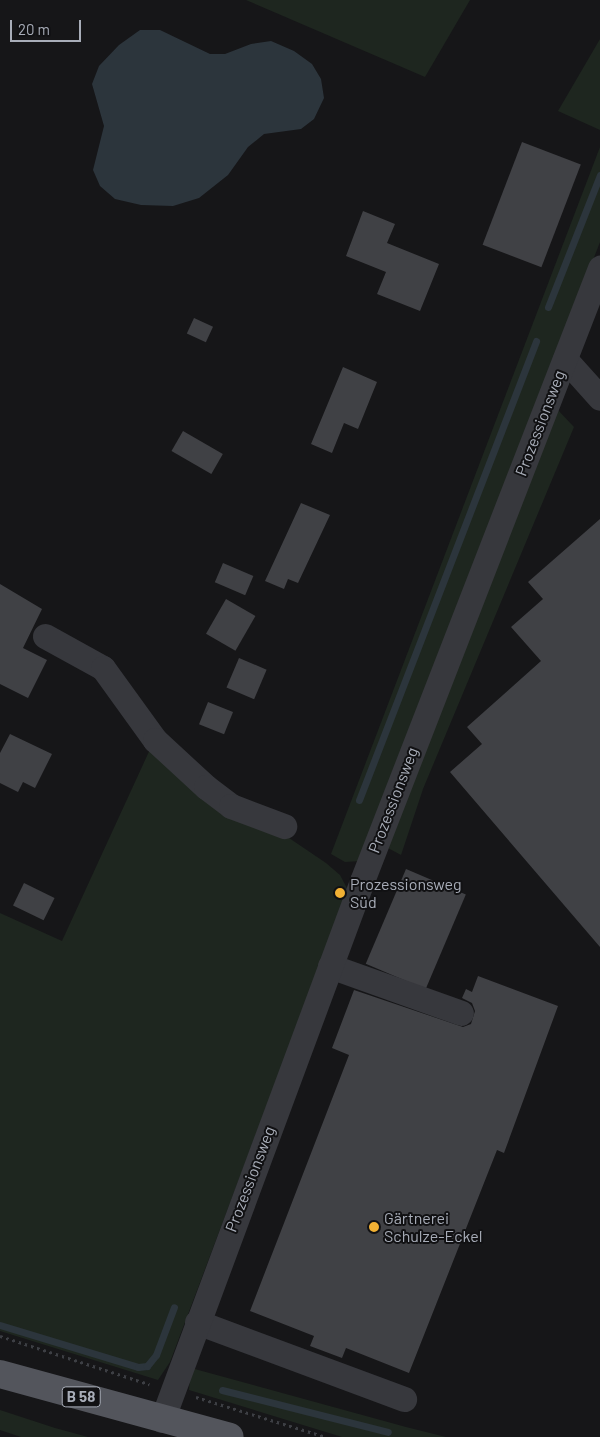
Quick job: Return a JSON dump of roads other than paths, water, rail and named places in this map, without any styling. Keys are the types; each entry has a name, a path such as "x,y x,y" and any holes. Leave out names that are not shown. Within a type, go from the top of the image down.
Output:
{"main road":[{"name":"B 58","path":"0,1374 162,1420 230,1437"}],"street":[{"name":"Prozessionsweg","path":"162,1420 330,966 600,268"},
{"path":"564,359 600,398"},
{"path":"45,636 103,668 155,740 206,787 231,806 284,826"},
{"path":"330,966 461,1013"},
{"path":"197,1322 404,1399"}],"waterway":[{"path":"548,307 600,175"},
{"path":"359,800 536,341"},
{"path":"0,1325 138,1367 147,1366 156,1355 174,1307"},
{"path":"222,1390 388,1432"}],"place":[{"name":"Prozessionsweg Süd","path":"340,893"},
{"name":"Gärtnerei Schulze-Eckel","path":"374,1227"}]}
